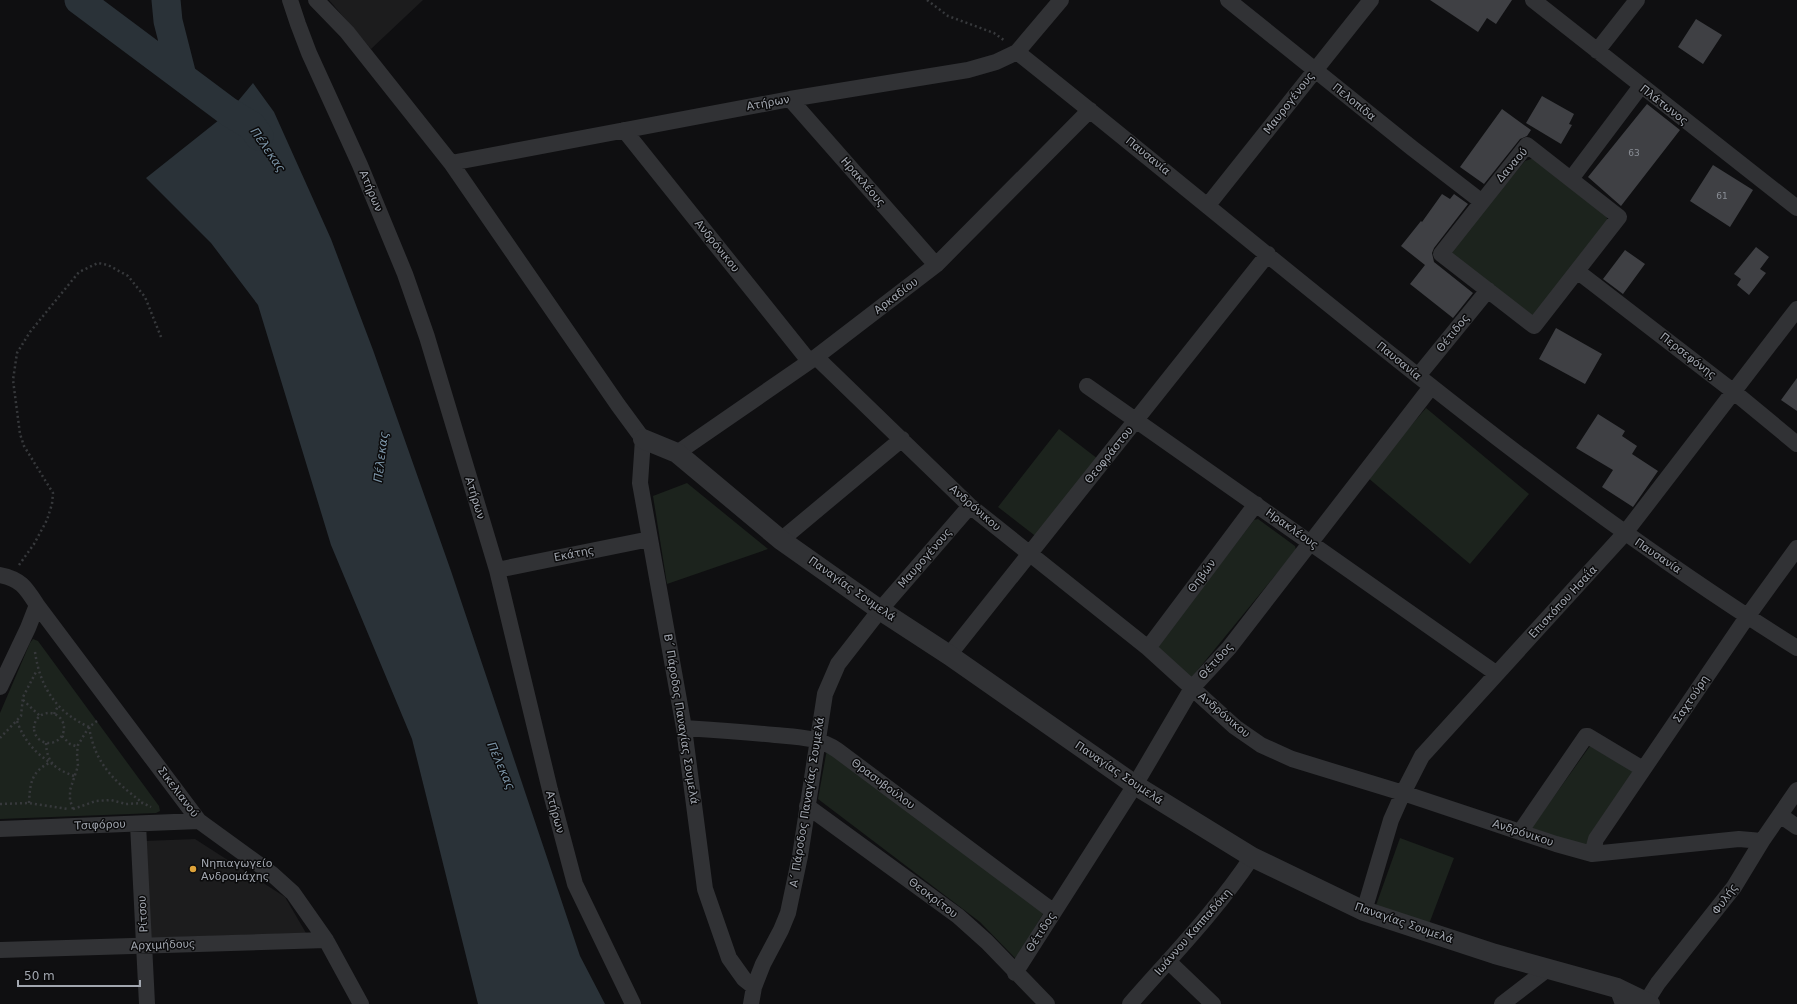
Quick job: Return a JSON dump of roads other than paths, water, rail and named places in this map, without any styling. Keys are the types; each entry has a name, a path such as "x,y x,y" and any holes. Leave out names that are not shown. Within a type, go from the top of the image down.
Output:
{"street":[{"name":"Ατήρων","path":"290,0 309,52 360,165 405,274 427,337 497,570 550,790 575,884 633,1004"},
{"path":"316,0 347,32 451,163 643,439"},
{"name":"Ατήρων","path":"451,163 790,99 968,70 996,62 1017,52 1037,30 1060,0"},
{"name":"Πελοπίδα","path":"1228,0 1412,148 1482,202"},
{"name":"Μαυρογένους","path":"1208,205 1371,0"},
{"name":"Πλάτωνος","path":"1533,0 1797,208"},
{"path":"1597,51 1637,0"},
{"name":"Παυσανία","path":"1017,52 1208,205 1431,387 1625,534 1747,617 1797,648"},
{"path":"1571,179 1641,86"},
{"name":"Ηρακλέους","path":"790,99 936,265"},
{"name":"Αρκαδίου","path":"677,453 813,359 936,265 1090,110"},
{"name":"Ανδρόνικου","path":"624,130 813,359 902,439 970,506 1148,648 1235,727 1261,745 1292,759 1592,854 1739,839 1762,841"},
{"name":"Δαναού","path":"1527,145 1571,179 1619,217 1534,326 1441,254 1527,145"},
{"name":"Θεοφράστου","path":"949,655 1268,254"},
{"name":"Περσεφόνης","path":"1577,270 1734,392 1797,444"},
{"name":"Θέτιδος","path":"1418,376 1488,290"},
{"name":"Επισκόπου Ησαΐα","path":"1364,911 1392,820 1403,793 1422,756 1625,534 1797,310"},
{"name":"Ηρακλέους","path":"1087,386 1497,674"},
{"name":"Θέτιδος","path":"1015,973 1135,785 1192,688 1229,648 1431,387"},
{"name":"Παναγίας Σουμελά","path":"643,439 677,453 781,540 880,610 949,655 1135,785 1252,857 1364,911 1495,954 1549,968 1620,996 1648,1003"},
{"name":"Β΄ Πάροδος Παναγίας Σουμελά","path":"643,439 640,483 684,728 705,889 729,958 744,979 754,986"},
{"path":"781,540 902,439"},
{"name":"Θηβών","path":"1148,648 1256,504"},
{"name":"Μαυρογένους","path":"880,610 970,506"},
{"name":"Εκάτης","path":"497,570 650,539"},
{"name":"Σαχτούρη","path":"1592,854 1596,839 1747,617 1797,548"},
{"name":"Σικελιανού","path":"5,576 25,585 37,605 199,821 272,874 293,894 326,940 361,1004"},
{"path":"0,687 28,628 37,605"},
{"name":"Α΄ Πάροδος Παναγίας Σουμελά","path":"751,1004 754,986 788,913 800,856 825,694 838,664 880,610"},
{"name":"Θρασυβούλου","path":"684,728 739,731 818,740 837,750 1054,912"},
{"path":"1520,832 1586,736 1644,769"},
{"name":"Φυλής","path":"1648,1003 1658,984 1734,887 1762,841 1797,790"},
{"name":"Θεοκρίτου","path":"807,806 941,902 987,942 1015,973 1047,1004"},
{"path":"1780,815 1797,827"},
{"name":"Τσιφόρου","path":"0,828 199,821"},
{"name":"Ρίτσου","path":"138,824 147,1004"},
{"name":"Ιωάννου Καππαδόκη","path":"1130,1004 1168,962 1234,883 1252,857"},
{"name":"Αρχιμήδους","path":"0,950 326,940"},
{"path":"1168,962 1213,1004"},
{"path":"1502,1004 1549,968"}],"water":[{"path":"253,83 274,112 331,239 373,350 451,571 580,956 605,1004 478,1004 412,739 331,545 258,305 211,243 146,178 229,112"}],"waterway":[{"name":"Πέλεκας","path":"79,0 229,112 252,126 259,136"},
{"path":"166,0 168,21 182,76"}],"place":[{"name":"Νηπιαγωγείο Ανδρομάχης","path":"193,869"}]}
